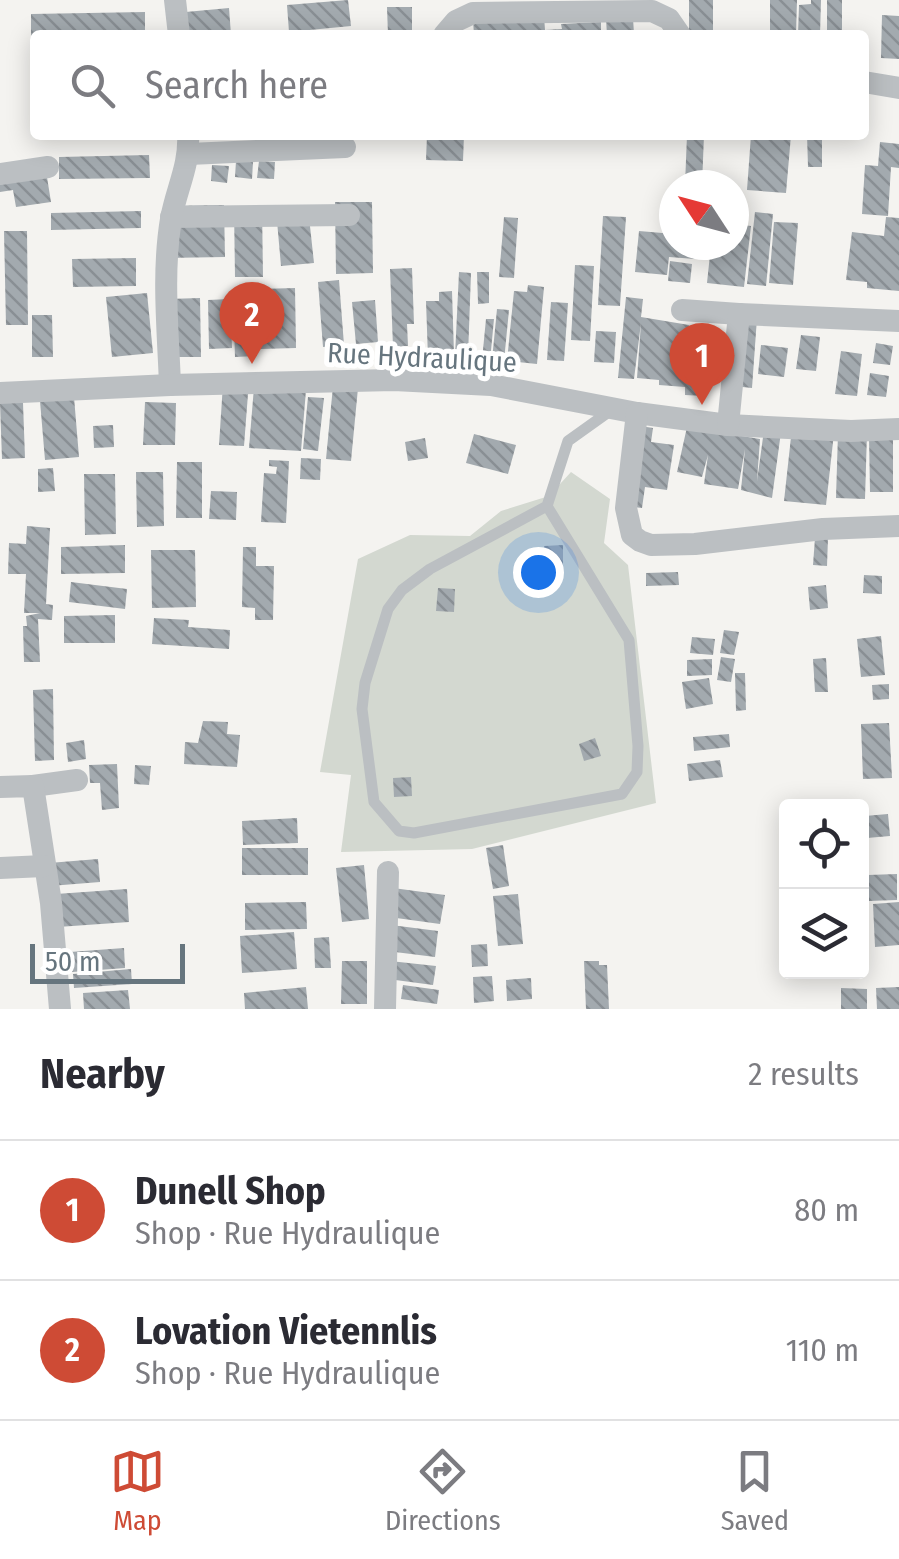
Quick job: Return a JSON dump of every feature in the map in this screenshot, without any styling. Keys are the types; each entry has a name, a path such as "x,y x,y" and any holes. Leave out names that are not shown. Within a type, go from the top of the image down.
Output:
{"street":[{"path":"175,0 178,30"},
{"path":"449,30 473,13 652,11 668,19 676,30"},
{"path":"869,83 899,88"},
{"path":"170,384 166,265 188,144 345,146"},
{"path":"0,174 48,167"},
{"path":"172,217 349,216"},
{"path":"682,310 899,321"},
{"path":"728,425 739,314"},
{"name":"Rue Hydraulique","path":"0,393 170,384 394,380 491,385 637,413 728,425 852,431 899,429"},
{"path":"637,413 626,508 632,534 640,541 650,545 683,545 823,529 899,526"},
{"path":"0,788 77,780"},
{"path":"33,786 51,903 60,1009"},
{"path":"0,868 44,866"},
{"path":"385,1009 388,872"}],"lane":[{"path":"547,506 629,640 637,772 622,794 414,833 399,831 374,802 362,708 365,683 388,609 402,590 430,569 547,506 568,441 614,408"}],"shaded area":[{"path":"571,472 610,499 604,543 628,565 656,803 472,849 341,852 351,775 320,772 358,559 410,535 470,536 501,511 549,496"}],"building":[{"path":"348,0 351,26 289,30 287,5"},
{"path":"689,0 713,0 713,30 689,30"},
{"path":"770,0 797,0 796,30 770,30"},
{"path":"811,0 821,0 820,30 798,30 799,5 811,4"},
{"path":"827,0 842,0 842,30 827,30"},
{"path":"387,7 412,7 412,30 388,30"},
{"path":"229,8 231,30 177,30 175,13"},
{"path":"145,12 145,30 31,30 31,14"},
{"path":"882,15 899,16 899,59 881,58"},
{"path":"544,16 545,30 474,30 473,20"},
{"path":"633,17 634,30 607,30 606,19"},
{"path":"601,22 601,30 545,30 562,29 561,24"},
{"path":"427,140 464,140 463,161 426,160"},
{"path":"687,140 704,140 703,170 686,170"},
{"path":"751,140 791,140 786,193 749,190"},
{"path":"807,140 822,140 822,167 808,167"},
{"path":"880,142 899,144 899,168 891,167 888,216 862,214 865,165 878,166"},
{"path":"149,155 150,178 59,179 59,157"},
{"path":"236,161 253,162 252,179 235,177"},
{"path":"259,161 275,162 274,179 257,178"},
{"path":"212,165 229,166 227,183 211,181"},
{"path":"46,171 51,202 16,207 13,190 0,192 0,178"},
{"path":"335,202 372,202 373,273 336,274"},
{"path":"224,205 225,257 165,258 164,206"},
{"path":"262,206 263,277 235,277 234,207"},
{"path":"141,211 141,228 51,230 51,213"},
{"path":"755,212 773,214 766,286 747,284"},
{"path":"603,216 626,217 620,306 598,305"},
{"path":"309,217 314,263 281,266 277,221"},
{"path":"504,217 518,218 514,278 499,277"},
{"path":"886,217 899,218 899,291 867,288 867,282 846,280 852,232 884,236"},
{"path":"774,222 798,223 793,285 769,283"},
{"path":"4,231 27,231 28,325 6,325"},
{"path":"639,231 659,233 659,260 669,260 667,275 635,272"},
{"path":"136,258 136,286 73,287 72,259"},
{"path":"709,260 747,260 744,287 707,283"},
{"path":"670,261 692,264 690,283 668,281"},
{"path":"575,265 594,266 590,341 571,340"},
{"path":"412,268 414,324 407,324 408,346 393,347 390,269"},
{"path":"459,272 471,273 468,356 455,356"},
{"path":"477,272 489,272 489,303 478,304"},
{"path":"339,280 344,345 323,347 318,282"},
{"path":"528,285 544,287 537,364 507,361 514,291 527,292"},
{"path":"295,288 296,348 261,349 260,289"},
{"path":"452,291 454,354 428,358 426,301 439,301 439,292"},
{"path":"147,293 153,353 112,357 106,297"},
{"path":"626,297 643,299 641,317 689,325 687,354 708,356 705,396 685,395 685,387 637,378 641,323 634,379 618,378"},
{"path":"200,298 201,357 168,357 168,299"},
{"path":"230,299 232,348 209,349 208,300"},
{"path":"375,300 378,342 356,344 352,302"},
{"path":"551,302 568,303 564,361 547,360"},
{"path":"497,309 509,310 504,361 492,360"},
{"path":"32,315 52,315 53,357 32,357"},
{"path":"738,317 757,318 752,388 733,386"},
{"path":"486,319 494,319 490,361 482,360"},
{"path":"256,326 257,356 235,357 234,327"},
{"path":"596,331 616,332 614,363 594,362"},
{"path":"801,335 820,337 816,371 796,369"},
{"path":"876,343 893,346 890,365 873,363"},
{"path":"761,345 788,348 784,377 758,374"},
{"path":"841,351 862,354 857,396 835,394"},
{"path":"870,373 889,376 886,397 867,395"},
{"path":"223,384 248,394 244,446 219,445"},
{"path":"333,386 358,388 351,461 326,459"},
{"path":"254,387 306,390 301,451 249,448"},
{"path":"74,397 79,457 45,460 40,401"},
{"path":"308,397 324,398 318,451 303,449"},
{"path":"145,402 176,403 175,445 143,445"},
{"path":"0,403 23,403 25,458 2,459"},
{"path":"628,424 653,428 651,442 674,445 667,490 645,487 642,508 616,505"},
{"path":"113,425 114,447 94,448 93,426"},
{"path":"687,427 760,439 757,481 764,430 781,432 772,498 741,490 745,449 738,489 704,484 708,455 702,477 677,472"},
{"path":"792,428 834,433 826,505 784,501"},
{"path":"838,433 867,433 865,499 836,498"},
{"path":"474,434 516,445 508,474 466,463"},
{"path":"893,436 893,492 870,492 869,437"},
{"path":"425,438 428,458 408,461 405,442"},
{"path":"301,458 321,459 320,480 300,479"},
{"path":"269,460 289,461 286,523 261,522 264,473 276,474 277,467 269,466"},
{"path":"177,462 202,462 202,518 176,518"},
{"path":"53,468 55,491 38,492 38,469"},
{"path":"136,472 163,472 164,526 137,527"},
{"path":"84,474 115,474 116,534 85,535"},
{"path":"211,491 237,492 236,520 209,519"},
{"path":"27,526 50,528 46,604 53,605 52,620 38,619 40,662 24,662 26,616 40,613 24,613 26,574 8,574 9,543 26,544"},
{"path":"815,538 828,538 827,566 813,565"},
{"path":"125,545 125,573 61,574 61,547"},
{"path":"563,545 563,565 544,565 544,546"},
{"path":"243,547 256,547 256,566 274,566 273,620 255,620 255,608 242,607"},
{"path":"151,550 195,550 196,607 152,608"},
{"path":"678,572 679,585 646,586 646,573"},
{"path":"864,575 882,576 882,594 863,593"},
{"path":"71,582 127,589 125,609 69,602"},
{"path":"826,585 828,608 810,610 808,587"},
{"path":"438,588 455,589 454,612 436,611"},
{"path":"115,615 115,643 64,643 64,616"},
{"path":"154,618 189,620 188,627 230,630 229,649 152,644"},
{"path":"724,630 739,632 734,655 720,653"},
{"path":"881,636 885,675 861,677 857,639"},
{"path":"692,637 715,639 713,655 690,653"},
{"path":"721,657 735,659 731,682 717,680"},
{"path":"826,658 828,692 815,692 813,659"},
{"path":"712,659 712,675 687,676 687,660"},
{"path":"735,673 745,673 746,710 736,711"},
{"path":"709,678 713,704 686,709 682,682"},
{"path":"889,684 889,699 873,700 872,685"},
{"path":"53,689 54,760 35,761 33,690"},
{"path":"203,721 228,722 227,734 240,735 237,767 184,764 185,742 198,743"},
{"path":"889,723 892,778 863,779 861,724"},
{"path":"729,734 730,747 694,751 693,737"},
{"path":"595,738 601,756 584,761 579,744"},
{"path":"84,740 86,759 68,762 66,743"},
{"path":"720,760 723,777 689,781 687,764"},
{"path":"117,764 119,808 102,810 100,783 90,783 89,765"},
{"path":"135,765 151,766 149,785 134,784"},
{"path":"411,777 412,796 394,797 393,778"},
{"path":"888,814 890,836 869,838 869,816"},
{"path":"297,818 298,843 243,845 242,821"},
{"path":"503,845 509,886 493,889 486,848"},
{"path":"242,848 308,848 308,875 242,875"},
{"path":"98,859 100,882 50,886 49,863"},
{"path":"364,865 369,919 342,922 336,868"},
{"path":"897,874 897,900 869,901 869,875"},
{"path":"393,888 445,895 440,924 389,917"},
{"path":"127,889 129,922 58,927 56,894"},
{"path":"518,894 523,944 498,946 493,896"},
{"path":"306,902 307,929 245,930 245,903"},
{"path":"899,902 899,945 875,947 873,904"},
{"path":"391,925 438,931 435,957 387,951"},
{"path":"294,932 297,969 242,973 240,936"},
{"path":"329,937 331,968 315,968 314,938"},
{"path":"487,944 488,966 472,967 471,945"},
{"path":"124,948 125,968 72,972 70,952"},
{"path":"342,961 367,961 367,1004 341,1004"},
{"path":"390,961 436,966 433,985 388,979"},
{"path":"584,961 607,965 609,1009 586,1009"},
{"path":"131,969 132,984 74,988 73,974"},
{"path":"492,976 494,1001 474,1003 473,977"},
{"path":"531,978 532,999 507,1001 506,980"},
{"path":"403,985 439,990 437,1004 401,999"},
{"path":"306,987 308,1009 245,1009 244,993"},
{"path":"899,987 899,1009 877,1009 876,988"},
{"path":"841,988 867,989 867,1009 841,1009"},
{"path":"128,990 130,1009 84,1009 83,993"}],"place":[{"name":"Lovation Vietennlis","path":"252,364"},
{"name":"Dunell Shop","path":"702,405"}]}
